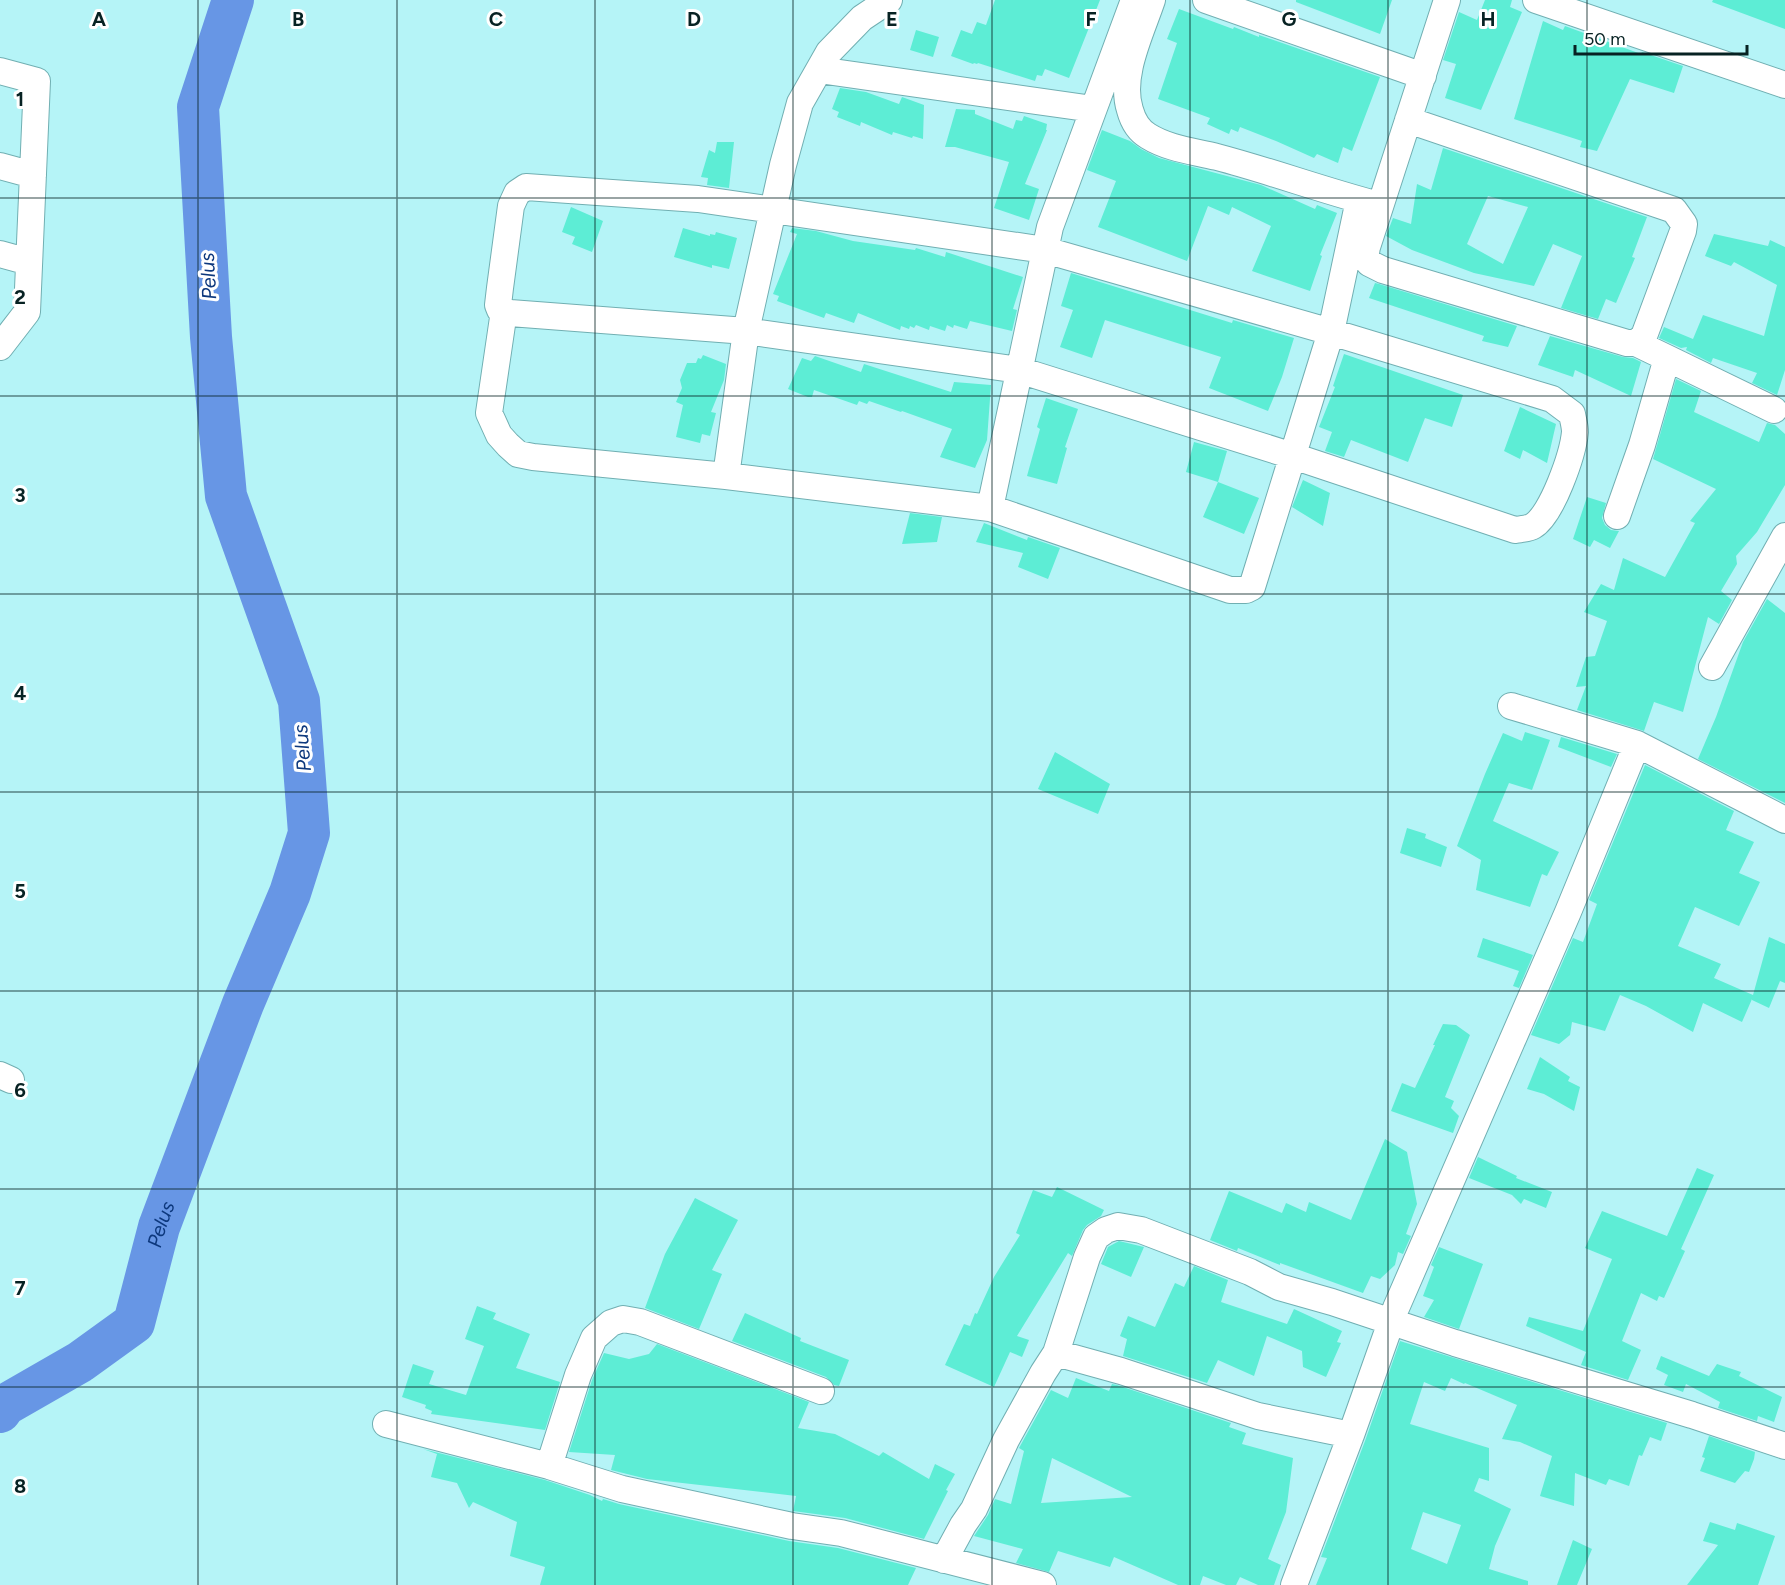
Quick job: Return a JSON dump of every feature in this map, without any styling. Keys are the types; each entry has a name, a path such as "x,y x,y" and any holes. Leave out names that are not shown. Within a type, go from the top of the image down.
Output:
{"street":[{"path":"726,476 746,331 772,210 800,103 829,52 862,18 890,0"},
{"path":"990,508 1050,227 1134,0"},
{"path":"1152,0 1127,74 1129,108 1136,125 1146,135 1187,152 1216,157 1370,203"},
{"path":"1206,0 1423,76"},
{"path":"504,311 489,413 499,435 518,454 990,508 1230,590 1245,590 1252,587 1370,203 1408,120 1447,0"},
{"path":"1536,0 1785,85"},
{"path":"819,70 1094,109"},
{"path":"0,71 37,81 27,312 0,347"},
{"path":"1408,120 1674,210 1684,224 1683,231 1644,336 1635,343"},
{"path":"0,166 33,175"},
{"path":"526,187 698,200 1045,250 1332,332 1552,399 1572,414 1575,429 1574,441 1560,486 1543,517 1532,527 1515,530 1293,456 1019,370 746,331 510,313 500,310 498,305 511,206 517,193 526,187"},
{"path":"1370,203 1365,258 1369,263 1383,270 1627,343 1635,343 1774,410"},
{"path":"0,254 29,262"},
{"path":"1617,516 1642,445 1667,358"},
{"path":"1712,667 1785,536"},
{"path":"1511,706 1637,744 1785,820"},
{"path":"1294,1585 1351,1436 1391,1321 1568,912 1637,744"},
{"path":"944,1560 974,1509 1006,1440 1056,1353 1087,1257 1096,1237 1118,1226 1141,1230 1250,1272 1279,1287 1692,1414 1785,1446"},
{"path":"549,1466 578,1375 594,1338 610,1323 623,1319 640,1322 821,1391"},
{"path":"1056,1353 1121,1371 1258,1416 1351,1436"},
{"path":"386,1424 549,1466 622,1489 792,1527 841,1533 1043,1585"}],"building":[{"path":"995,0 1100,0 1069,78 1045,69 1042,76 1037,75 1035,81 951,56 961,30 972,34 977,22 986,25"},
{"path":"1296,0 1392,0 1380,34 1296,2"},
{"path":"1485,0 1512,0 1510,7 1522,12 1481,110 1445,98 1456,64 1443,60 1459,12 1477,20"},
{"path":"1713,0 1785,0 1785,29 1712,2"},
{"path":"1179,9 1380,77 1352,151 1343,147 1338,163 1317,154 1314,158 1240,127 1238,132 1231,129 1229,134 1207,124 1210,118 1158,99 1177,43 1167,39"},
{"path":"1543,21 1563,30 1565,26 1641,54 1642,52 1683,66 1674,93 1630,79 1597,151 1580,147 1582,141 1514,119"},
{"path":"916,30 939,37 933,57 910,50"},
{"path":"840,88 866,92 899,104 902,97 924,105 923,139 893,132 892,135 861,122 860,126 837,117 839,112 832,109"},
{"path":"956,109 975,110 975,114 1013,129 1016,120 1022,121 1024,116 1047,124 1047,130 1025,184 1039,189 1029,220 994,208 1009,162 955,147 945,147"},
{"path":"1102,130 1130,141 1159,158 1261,185 1315,209 1317,205 1337,213 1320,255 1322,256 1310,291 1252,271 1271,226 1232,207 1229,215 1208,206 1187,261 1098,227 1116,181 1087,170"},
{"path":"717,142 734,142 729,188 707,185 708,178 701,177 709,150 715,153"},
{"path":"1443,148 1647,217 1632,257 1635,258 1616,303 1606,299 1598,319 1561,308 1582,256 1553,244 1534,286 1474,273 1412,250 1386,236 1393,218 1411,224 1417,184 1431,190","holes":["1488,196 1528,207 1503,264 1467,244"]},
{"path":"571,207 603,221 592,252 572,244 575,237 562,232"},
{"path":"683,228 710,236 710,234 715,235 716,232 737,238 729,269 712,265 712,268 674,257"},
{"path":"792,228 816,231 853,241 915,250 916,248 945,257 946,252 1023,277 1013,309 1017,310 1012,331 970,321 967,329 947,325 945,331 930,326 929,330 916,325 914,328 910,326 909,329 901,326 900,330 858,313 854,323 826,313 824,318 777,301 779,296 773,294 797,234 790,232"},
{"path":"1714,234 1768,246 1770,240 1785,247 1785,370 1777,395 1752,383 1757,373 1713,358 1711,363 1686,350 1687,347 1681,348 1659,338 1664,327 1693,339 1703,315 1764,336 1777,285 1734,262 1731,266 1705,256"},
{"path":"1071,273 1232,323 1233,320 1294,338 1268,411 1209,388 1221,357 1105,320 1092,358 1060,347 1073,310 1061,306"},
{"path":"1375,283 1517,326 1508,347 1482,341 1484,336 1369,298"},
{"path":"1550,336 1641,362 1631,396 1575,370 1573,377 1538,365"},
{"path":"1344,354 1463,395 1452,427 1425,418 1408,462 1351,440 1344,457 1325,451 1332,432 1319,427 1335,387 1333,386"},
{"path":"703,355 726,364 724,380 711,412 716,413 710,436 702,434 700,443 676,437 683,405 676,402 682,388 680,380 687,363 696,363"},
{"path":"815,356 861,372 864,364 951,392 954,382 991,385 987,440 975,468 940,457 952,429 869,401 867,404 859,401 857,405 814,390 812,397 808,397 788,389 802,358 811,361"},
{"path":"1676,379 1701,391 1694,412 1759,442 1767,423 1775,425 1785,434 1785,485 1757,532 1736,556 1737,564 1721,591 1732,600 1719,624 1708,617 1683,712 1654,702 1644,731 1577,710 1586,686 1576,687 1586,657 1595,656 1607,621 1584,612 1601,584 1614,590 1623,558 1665,577 1695,523 1690,521 1716,489 1653,459"},
{"path":"1046,398 1078,409 1065,447 1067,448 1057,484 1027,476 1040,429 1037,427"},
{"path":"1520,407 1556,424 1547,463 1523,450 1520,459 1504,451"},
{"path":"1194,442 1227,451 1218,482 1186,472"},
{"path":"1303,480 1330,493 1323,526 1292,507"},
{"path":"1218,482 1259,498 1244,534 1203,517"},
{"path":"1587,497 1606,503 1602,518 1605,525 1611,530 1619,531 1610,548 1594,540 1590,547 1573,539"},
{"path":"910,513 942,517 937,542 902,544"},
{"path":"984,523 1027,540 1028,537 1060,548 1048,579 1018,567 1023,553 976,542"},
{"path":"1767,599 1785,613 1785,803 1698,759 1743,642"},
{"path":"1525,732 1550,740 1532,790 1509,783 1493,821 1559,852 1547,876 1542,874 1530,907 1476,890 1481,860 1457,846 1503,733 1522,741"},
{"path":"1561,737 1617,754 1611,767 1558,747"},
{"path":"1055,752 1110,784 1098,814 1038,789"},
{"path":"1645,765 1734,811 1726,830 1754,842 1739,873 1760,882 1739,926 1695,907 1678,946 1721,964 1714,978 1753,995 1769,937 1785,944 1785,983 1780,981 1769,1008 1752,999 1742,1022 1703,1003 1693,1032 1646,1006 1620,995 1605,1031 1572,1022 1570,1035 1559,1044 1531,1035 1573,938 1583,942 1597,904 1589,900"},
{"path":"1407,828 1426,834 1425,838 1447,847 1441,867 1400,853"},
{"path":"1483,938 1533,955 1519,988 1513,986 1519,971 1477,957"},
{"path":"1443,1024 1456,1025 1470,1035 1445,1097 1454,1101 1451,1108 1459,1116 1453,1133 1391,1111 1402,1083 1415,1088"},
{"path":"1540,1057 1570,1077 1568,1081 1580,1087 1574,1111 1544,1094 1527,1089"},
{"path":"1385,1139 1407,1152 1417,1204 1406,1234 1411,1236 1403,1254 1398,1252 1395,1265 1380,1279 1371,1276 1363,1293 1210,1240 1229,1191 1282,1213 1286,1203 1306,1212 1309,1202 1351,1220"},
{"path":"1478,1157 1517,1176 1516,1178 1552,1192 1546,1208 1524,1199 1521,1204 1512,1195 1469,1178"},
{"path":"1697,1168 1714,1175 1681,1249 1685,1251 1664,1298 1659,1296 1657,1301 1641,1293 1622,1341 1641,1350 1628,1380 1581,1365 1586,1352 1526,1326 1529,1317 1583,1331 1612,1259 1585,1248 1602,1211 1667,1236"},
{"path":"1057,1187 1104,1210 1101,1216 1083,1230 1072,1256 1068,1253 1017,1336 1029,1340 1022,1357 1010,1352 994,1387 945,1365 964,1324 970,1326 994,1277 1020,1235 1016,1233 1033,1190 1052,1197"},
{"path":"695,1198 738,1220 712,1270 722,1274 699,1329 645,1308 665,1254"},
{"path":"1119,1241 1144,1247 1131,1277 1101,1264 1108,1247"},
{"path":"1439,1247 1483,1264 1459,1329 1424,1317 1434,1300 1423,1296 1434,1267 1431,1265"},
{"path":"1194,1266 1228,1280 1221,1302 1287,1324 1294,1309 1342,1331 1337,1342 1341,1343 1326,1377 1303,1367 1302,1351 1267,1336 1254,1376 1218,1360 1207,1383 1123,1356 1127,1339 1120,1336 1128,1316 1155,1327 1175,1283 1184,1287"},
{"path":"477,1306 496,1313 493,1319 530,1334 516,1368 560,1382 545,1430 431,1414 432,1411 425,1408 426,1405 402,1397 413,1364 434,1371 429,1384 466,1395 484,1346 465,1339"},
{"path":"745,1313 801,1338 800,1341 849,1360 839,1386 834,1385 826,1377 732,1341"},
{"path":"1400,1341 1667,1423 1661,1441 1650,1437 1642,1456 1639,1455 1629,1486 1609,1479 1606,1485 1575,1473 1574,1506 1540,1496 1552,1456 1520,1442 1502,1439 1517,1405 1451,1378 1445,1391 1424,1382 1410,1424 1489,1448 1489,1481 1479,1478 1474,1491 1511,1509 1495,1546 1489,1569 1528,1581 1528,1585 1316,1585 1327,1558 1321,1557","holes":["1423,1512 1461,1525 1447,1564 1411,1549"]},
{"path":"657,1344 809,1402 798,1428 835,1434 879,1456 883,1452 929,1479 935,1464 955,1474 924,1539 845,1518 793,1511 796,1496 647,1479 611,1470 615,1455 569,1452 592,1380 604,1353 629,1359 649,1354"},
{"path":"1661,1356 1709,1376 1717,1364 1741,1372 1739,1376 1782,1397 1774,1422 1758,1416 1757,1421 1718,1408 1720,1402 1686,1384 1683,1392 1664,1385 1668,1375 1656,1369"},
{"path":"1076,1378 1109,1391 1112,1384 1117,1385 1231,1423 1229,1427 1246,1433 1242,1444 1293,1458 1286,1512 1268,1559 1281,1565 1274,1585 1258,1585 1240,1577 1236,1585 1226,1585 1203,1576 1200,1585 1178,1585 1114,1557 1110,1567 1058,1551 1049,1572 1016,1563 1023,1549 974,1536 988,1515 995,1499 1011,1504 1024,1451 1019,1448 1051,1390 1068,1398","holes":["1052,1458 1132,1497 1041,1503"]},
{"path":"1709,1436 1755,1452 1749,1472 1745,1471 1735,1483 1700,1471"},
{"path":"423,1449 545,1480 602,1501 603,1499 789,1541 838,1548 916,1568 908,1585 540,1585 545,1567 510,1556 517,1522 473,1502 469,1508 457,1483 431,1477 437,1454"},
{"path":"1710,1522 1735,1530 1737,1523 1775,1536 1758,1585 1687,1585 1718,1545 1703,1541"},
{"path":"1573,1540 1592,1549 1577,1585 1557,1585"}],"waterway":[{"name":"Pelus","path":"0,1412 5,1405 80,1362 134,1323 159,1227 243,1004 290,893 309,833 299,701 226,496 211,337 198,107 233,0"}]}
